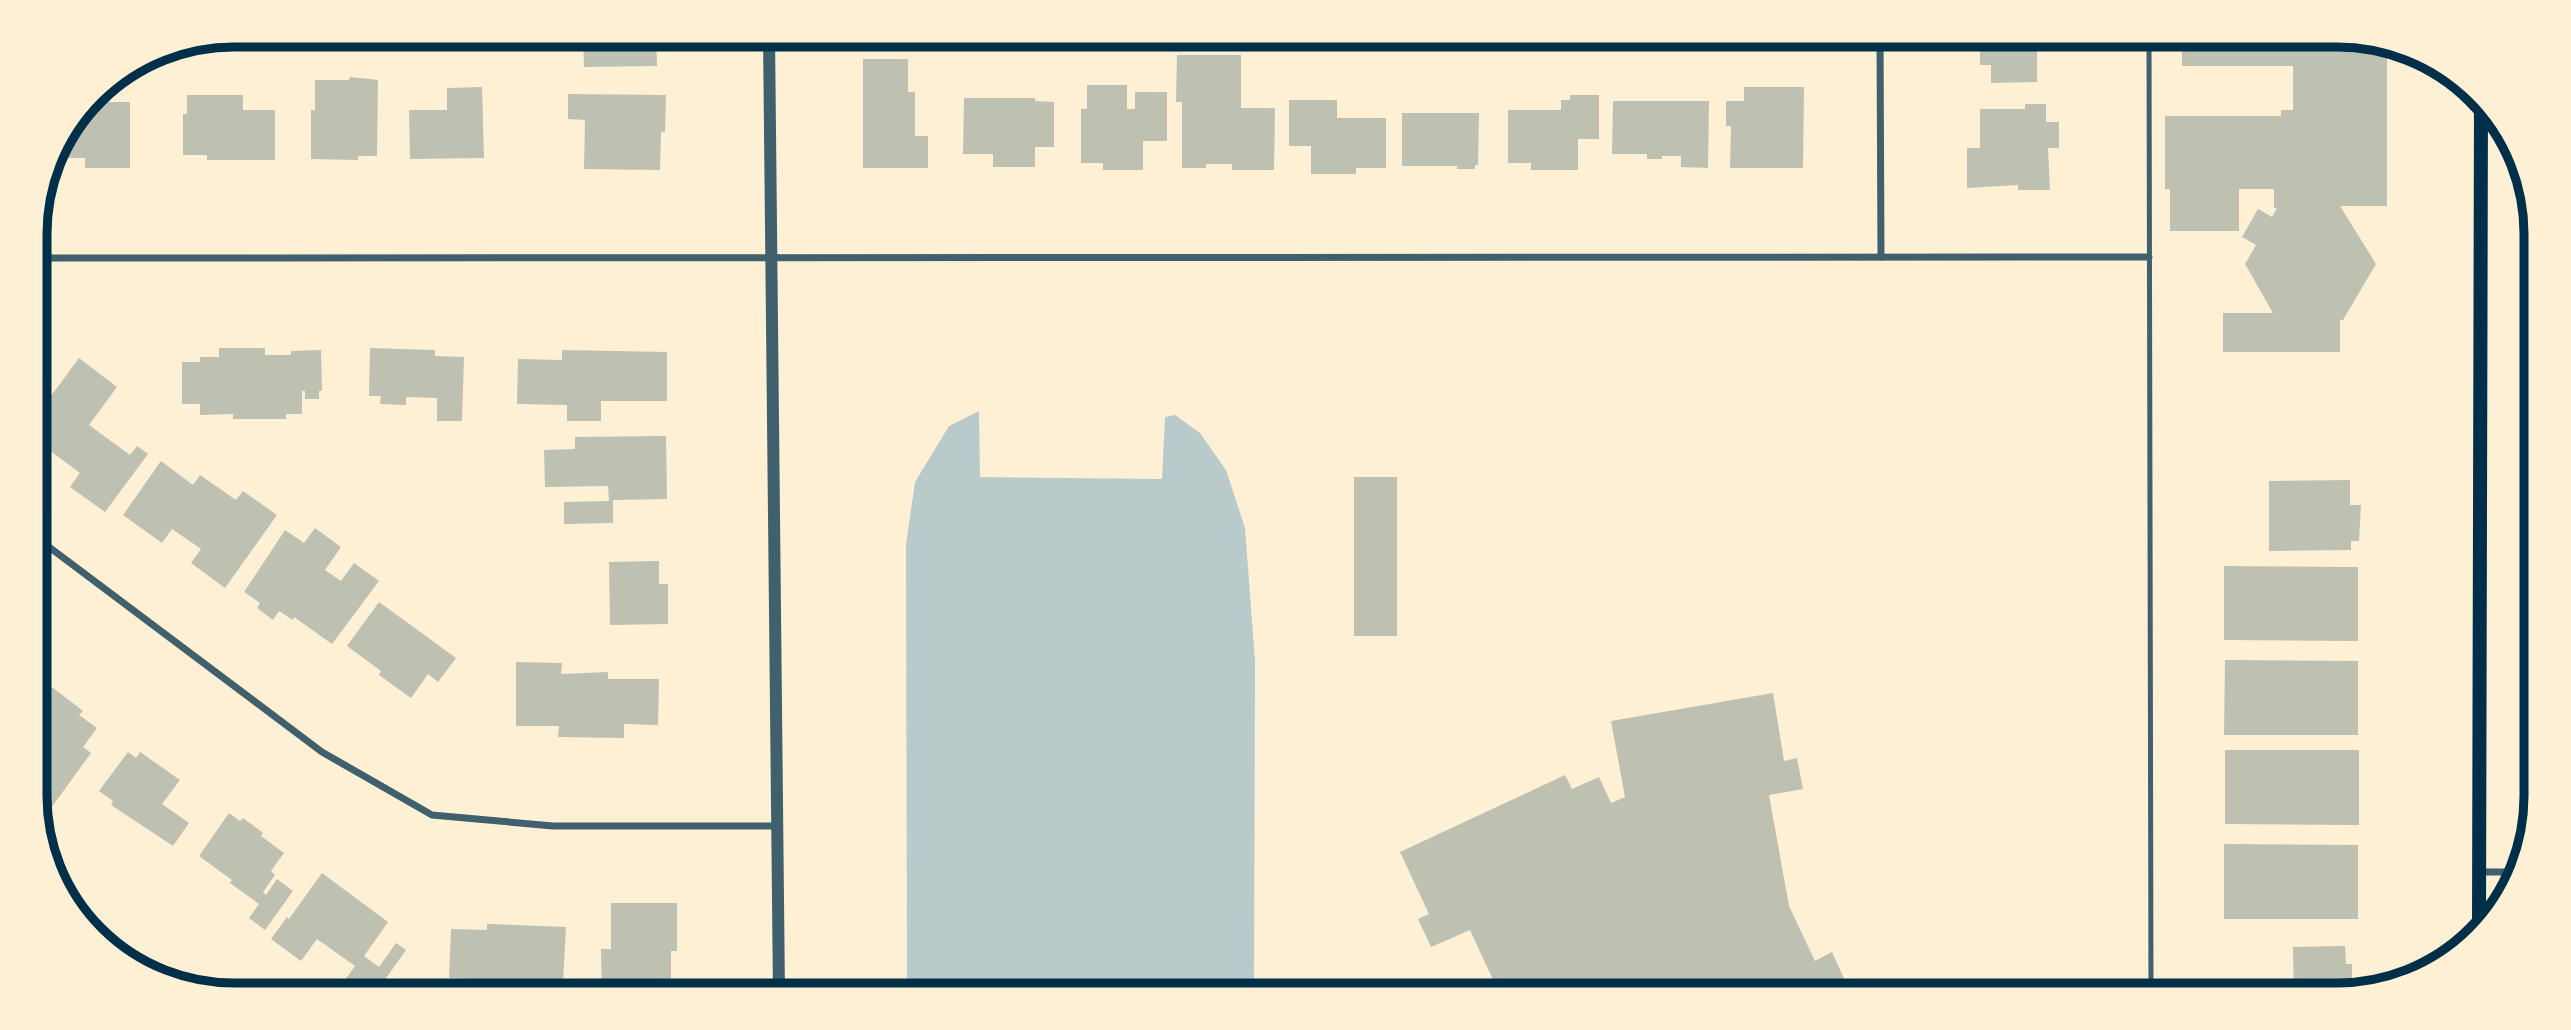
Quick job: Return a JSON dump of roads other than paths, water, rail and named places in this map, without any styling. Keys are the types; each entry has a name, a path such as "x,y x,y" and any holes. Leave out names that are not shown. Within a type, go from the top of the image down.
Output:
{"main road":[{"path":"2479,916 2481,115"}],"street":[{"path":"769,47 779,983"},
{"path":"1880,47 1881,257"},
{"path":"48,258 2148,257"},
{"path":"47,546 322,751 432,815 553,826 777,826"},
{"path":"2480,872 2507,872"}],"lane":[{"path":"2149,47 2151,982"}]}
